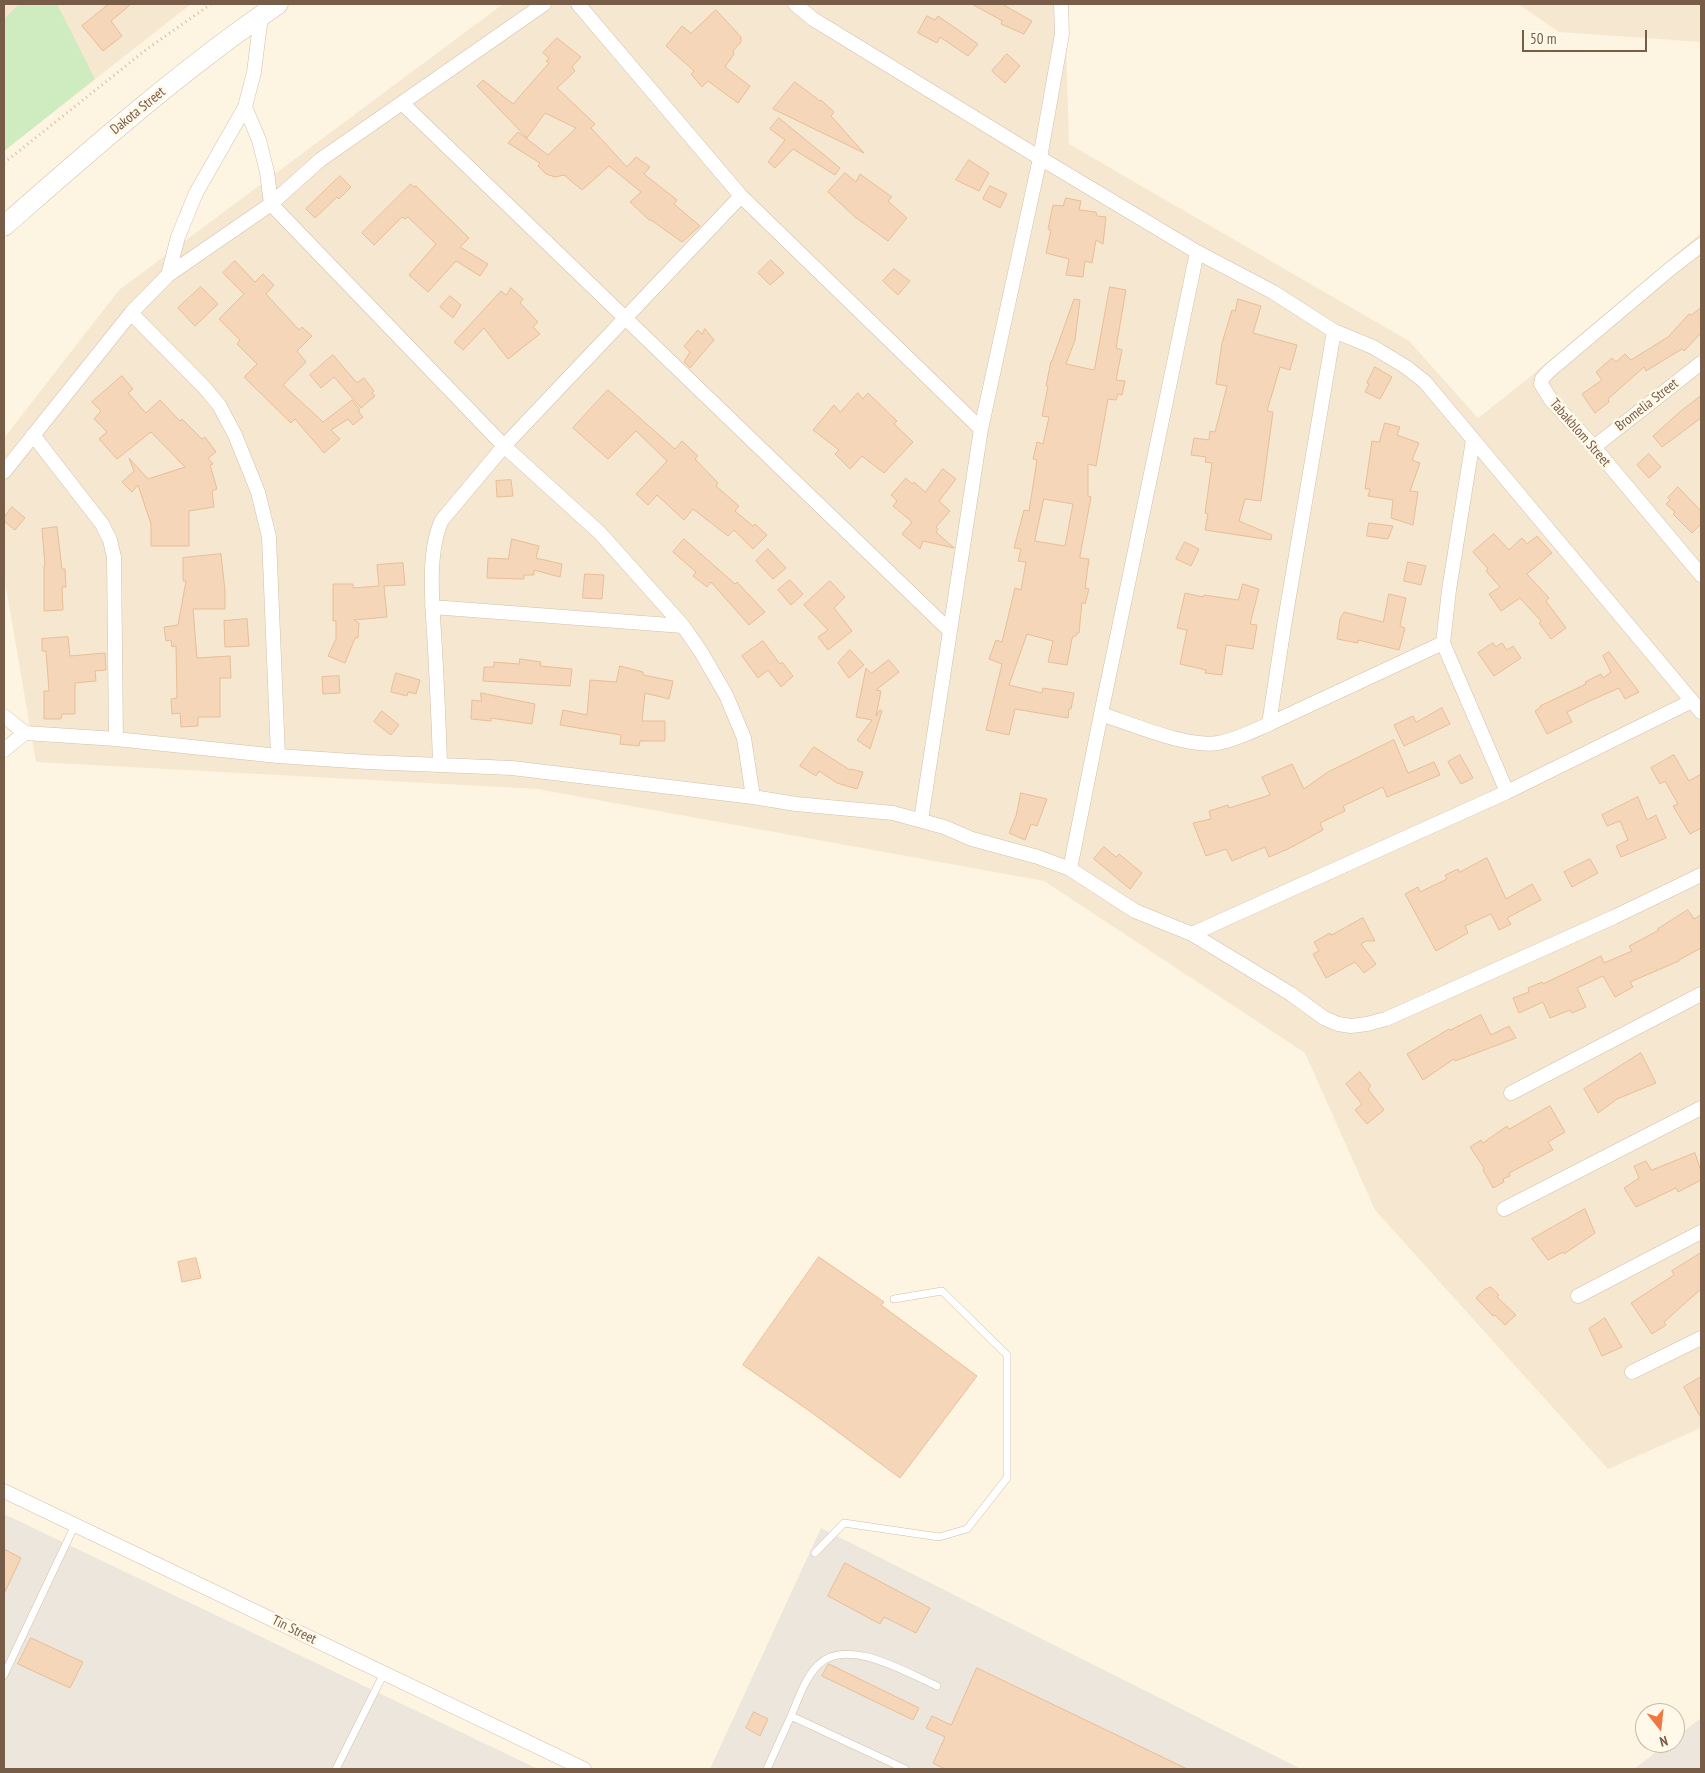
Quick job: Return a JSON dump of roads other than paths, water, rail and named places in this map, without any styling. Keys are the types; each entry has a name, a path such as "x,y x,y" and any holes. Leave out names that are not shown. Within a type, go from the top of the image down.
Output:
{"street":[{"name":"Dakota Street","path":"4,226 137,112 278,4"},
{"path":"4,472 131,313 168,275 270,204 320,160 544,4"},
{"path":"578,4 741,196 981,429"},
{"path":"795,4 813,19 1040,158 1197,252 1273,292 1334,331 1373,347 1425,382 1697,706 1192,934"},
{"path":"920,820 981,429 1040,158 1062,34 1061,4"},
{"path":"168,275 178,237 196,192 245,107 254,72 261,16"},
{"path":"402,103 950,631"},
{"path":"245,107 259,140 268,172 270,204 504,446 600,533 683,626 702,652 726,695 744,738 753,797"},
{"path":"440,765 432,607 436,532 448,513 504,446 741,196"},
{"name":"Tabakblom Street","path":"1701,245 1548,372 1542,379 1541,384 1551,400 1696,558 1701,575"},
{"path":"1070,869 1197,252"},
{"path":"131,313 204,387 219,405 235,435 258,492 269,537 278,756"},
{"path":"1269,724 1334,331"},
{"name":"Bromelia Street","path":"1594,447 1701,363"},
{"path":"33,435 102,524 110,540 114,557 116,739"},
{"path":"1473,440 1449,590 1443,643 1507,792"},
{"path":"432,607 683,626"},
{"path":"1101,714 1188,742 1204,744 1228,741 1269,724 1443,643"},
{"path":"4,716 25,733 116,739 278,756 512,768 753,797 796,804 892,813 944,827 972,839 1038,857 1070,869 1135,911 1192,934 1291,994 1324,1018 1338,1024 1351,1026 1386,1019 1701,876"},
{"path":"4,750 25,733"},
{"path":"1511,1093 1701,994"},
{"path":"1504,1209 1701,1108"},
{"path":"1578,1296 1701,1232"},
{"path":"1632,1372 1701,1338"},
{"name":"Tin Street","path":"4,1491 584,1769"}],"lane":[{"path":"815,1553 844,1523 939,1537 967,1529 1007,1478 1007,1355 942,1291 894,1298"},
{"path":"4,1675 75,1525"},
{"path":"767,1769 800,1695 818,1665 828,1658 840,1654 856,1654 878,1660 937,1686"},
{"path":"336,1769 384,1673"},
{"path":"791,1716 905,1769"}]}
